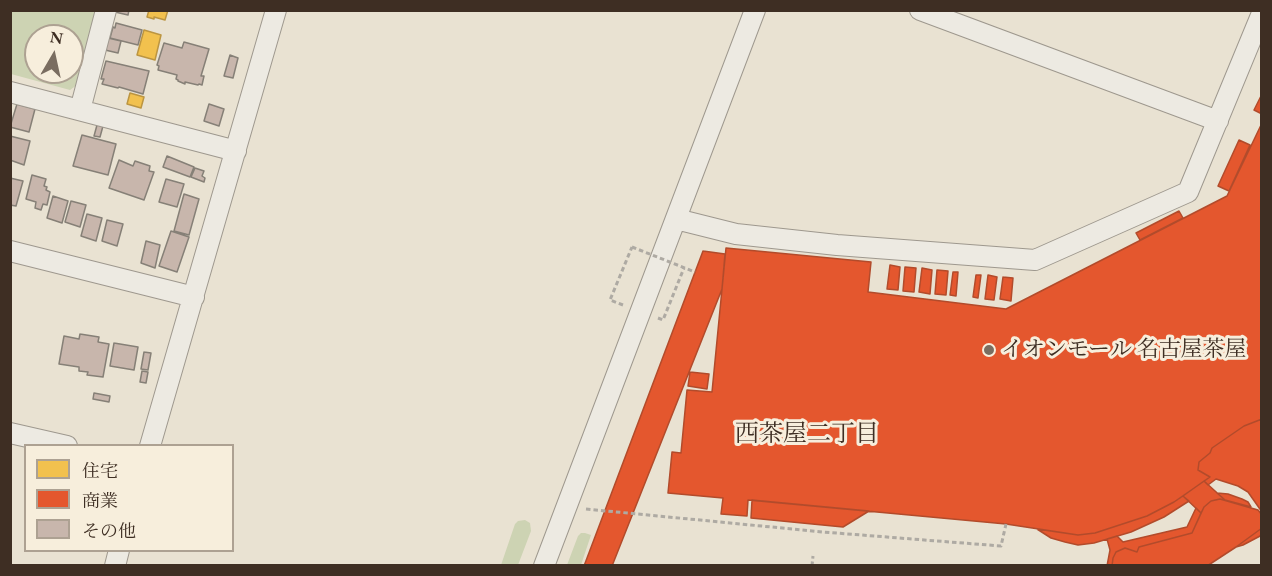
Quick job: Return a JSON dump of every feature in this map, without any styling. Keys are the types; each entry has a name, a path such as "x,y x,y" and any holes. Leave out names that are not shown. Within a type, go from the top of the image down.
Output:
{"street":[{"path":"80,110 106,10"},
{"path":"151,444 276,10"},
{"path":"544,566 755,10"},
{"path":"920,10 1218,121"},
{"path":"676,219 736,234 837,245 1035,260 1188,192 1262,14"},
{"path":"10,92 236,151"},
{"path":"10,251 194,297"},
{"path":"10,433 58,444"}],"path":[{"path":"623,305 610,300 632,247 695,272"},
{"path":"656,318 663,320 684,268"},
{"path":"584,509 1001,546 1005,524"},
{"path":"812,566 813,556"}],"green space":[{"path":"10,11 97,11 84,59 84,24 24,24 24,78 11,74"},
{"path":"48,84 77,84 70,90"},
{"path":"525,520 530,523 531,531 518,565 501,565 515,524"},
{"path":"581,533 591,535 581,565 567,565 578,536"}],"building: 住宅":[{"path":"149,10 168,10 165,20 147,17"},
{"path":"144,30 161,35 155,60 137,55"},
{"path":"130,93 144,97 141,108 127,104"}],"building: 商業":[{"path":"1262,94 1262,114 1254,110"},
{"name":"イオンモール 名古屋茶屋","path":"1262,123 1262,419 1244,426 1212,448 1210,453 1199,462 1198,470 1210,477 1174,502 1147,516 1095,533 1078,535 1006,524 748,500 747,516 721,514 723,498 668,493 672,452 681,453 687,390 712,392 726,248 871,262 868,292 1006,309 1227,196"},
{"path":"1239,140 1250,145 1229,191 1218,186"},
{"path":"1179,211 1183,218 1140,240 1136,233"},
{"path":"703,251 725,254 722,289 612,566 584,566"},
{"path":"890,265 900,267 898,290 887,289"},
{"path":"905,267 916,268 914,292 903,291"},
{"path":"922,268 932,270 930,294 919,292"},
{"path":"937,270 948,271 946,295 935,294"},
{"path":"953,272 958,272 956,296 950,295"},
{"path":"976,275 981,275 978,298 973,297"},
{"path":"988,275 997,277 994,300 985,299"},
{"path":"1003,277 1013,278 1011,301 1000,299"},
{"path":"690,372 709,374 707,389 688,386"},
{"path":"1262,419 1262,512 1248,492 1216,479 1208,485 1204,481 1210,477 1198,470 1199,462 1210,453 1212,448 1244,426"},
{"path":"1204,481 1225,500 1211,501 1201,513 1183,496"},
{"path":"1217,493 1242,499 1251,507 1225,500"},
{"path":"1183,496 1189,501 1164,517 1131,532 1094,543 1078,545 1065,542 1051,538 1037,529 1078,535 1095,533 1147,516"},
{"path":"1220,499 1258,510 1262,515 1262,528 1207,566 1112,566 1116,552 1125,548 1137,552 1139,547 1192,533 1204,507 1211,501"},
{"path":"752,500 869,511 843,527 751,518"},
{"path":"1196,508 1201,513 1192,533 1139,547 1137,552 1125,548 1116,552 1112,566 1107,566 1110,550 1107,539 1117,536 1123,542 1187,527"},
{"path":"1262,528 1262,535 1236,547"}],"building: その他":[{"path":"115,10 129,10 128,15 115,12"},
{"path":"116,23 142,30 138,45 110,38"},
{"path":"108,38 121,41 118,53 105,50"},
{"path":"184,42 209,49 201,76 204,76 202,85 185,82 185,84 176,79 177,75 158,70 157,65 164,43 182,48"},
{"path":"230,55 238,58 233,78 224,76"},
{"path":"106,61 149,71 143,94 102,84 104,79 101,79"},
{"path":"17,104 35,109 29,132 10,127"},
{"path":"209,104 224,109 219,126 204,121"},
{"path":"97,125 103,126 100,137 94,136"},
{"path":"82,135 116,144 108,175 73,166"},
{"path":"10,136 30,141 24,165 10,160"},
{"path":"167,156 194,167 190,177 163,167"},
{"path":"119,160 133,166 135,161 150,166 149,171 154,172 144,200 109,188"},
{"path":"195,168 204,171 202,176 205,178 204,182 191,177"},
{"path":"32,175 46,179 44,186 50,192 47,205 43,204 41,210 35,208 36,202 26,199"},
{"path":"10,178 23,181 16,206 10,205"},
{"path":"166,179 184,184 177,207 159,202"},
{"path":"184,194 199,199 189,235 174,231"},
{"path":"53,196 68,201 62,223 47,218"},
{"path":"71,201 86,205 80,227 65,222"},
{"path":"87,214 102,218 96,241 81,236"},
{"path":"107,220 123,224 117,246 102,241"},
{"path":"171,231 189,237 177,272 159,266"},
{"path":"146,241 160,245 155,268 141,263"},
{"path":"80,334 99,337 98,342 109,344 103,377 87,375 88,372 79,371 79,367 59,364 64,336 79,339"},
{"path":"114,343 138,347 134,370 110,366"},
{"path":"144,352 151,353 148,370 141,369"},
{"path":"142,371 148,372 146,383 140,382"},
{"path":"94,393 110,396 109,402 93,399"}],"place":[{"name":"イオンモール 名古屋茶屋","path":"989,350"}],"district":[{"name":"西茶屋二丁目","path":"807,434"}]}
